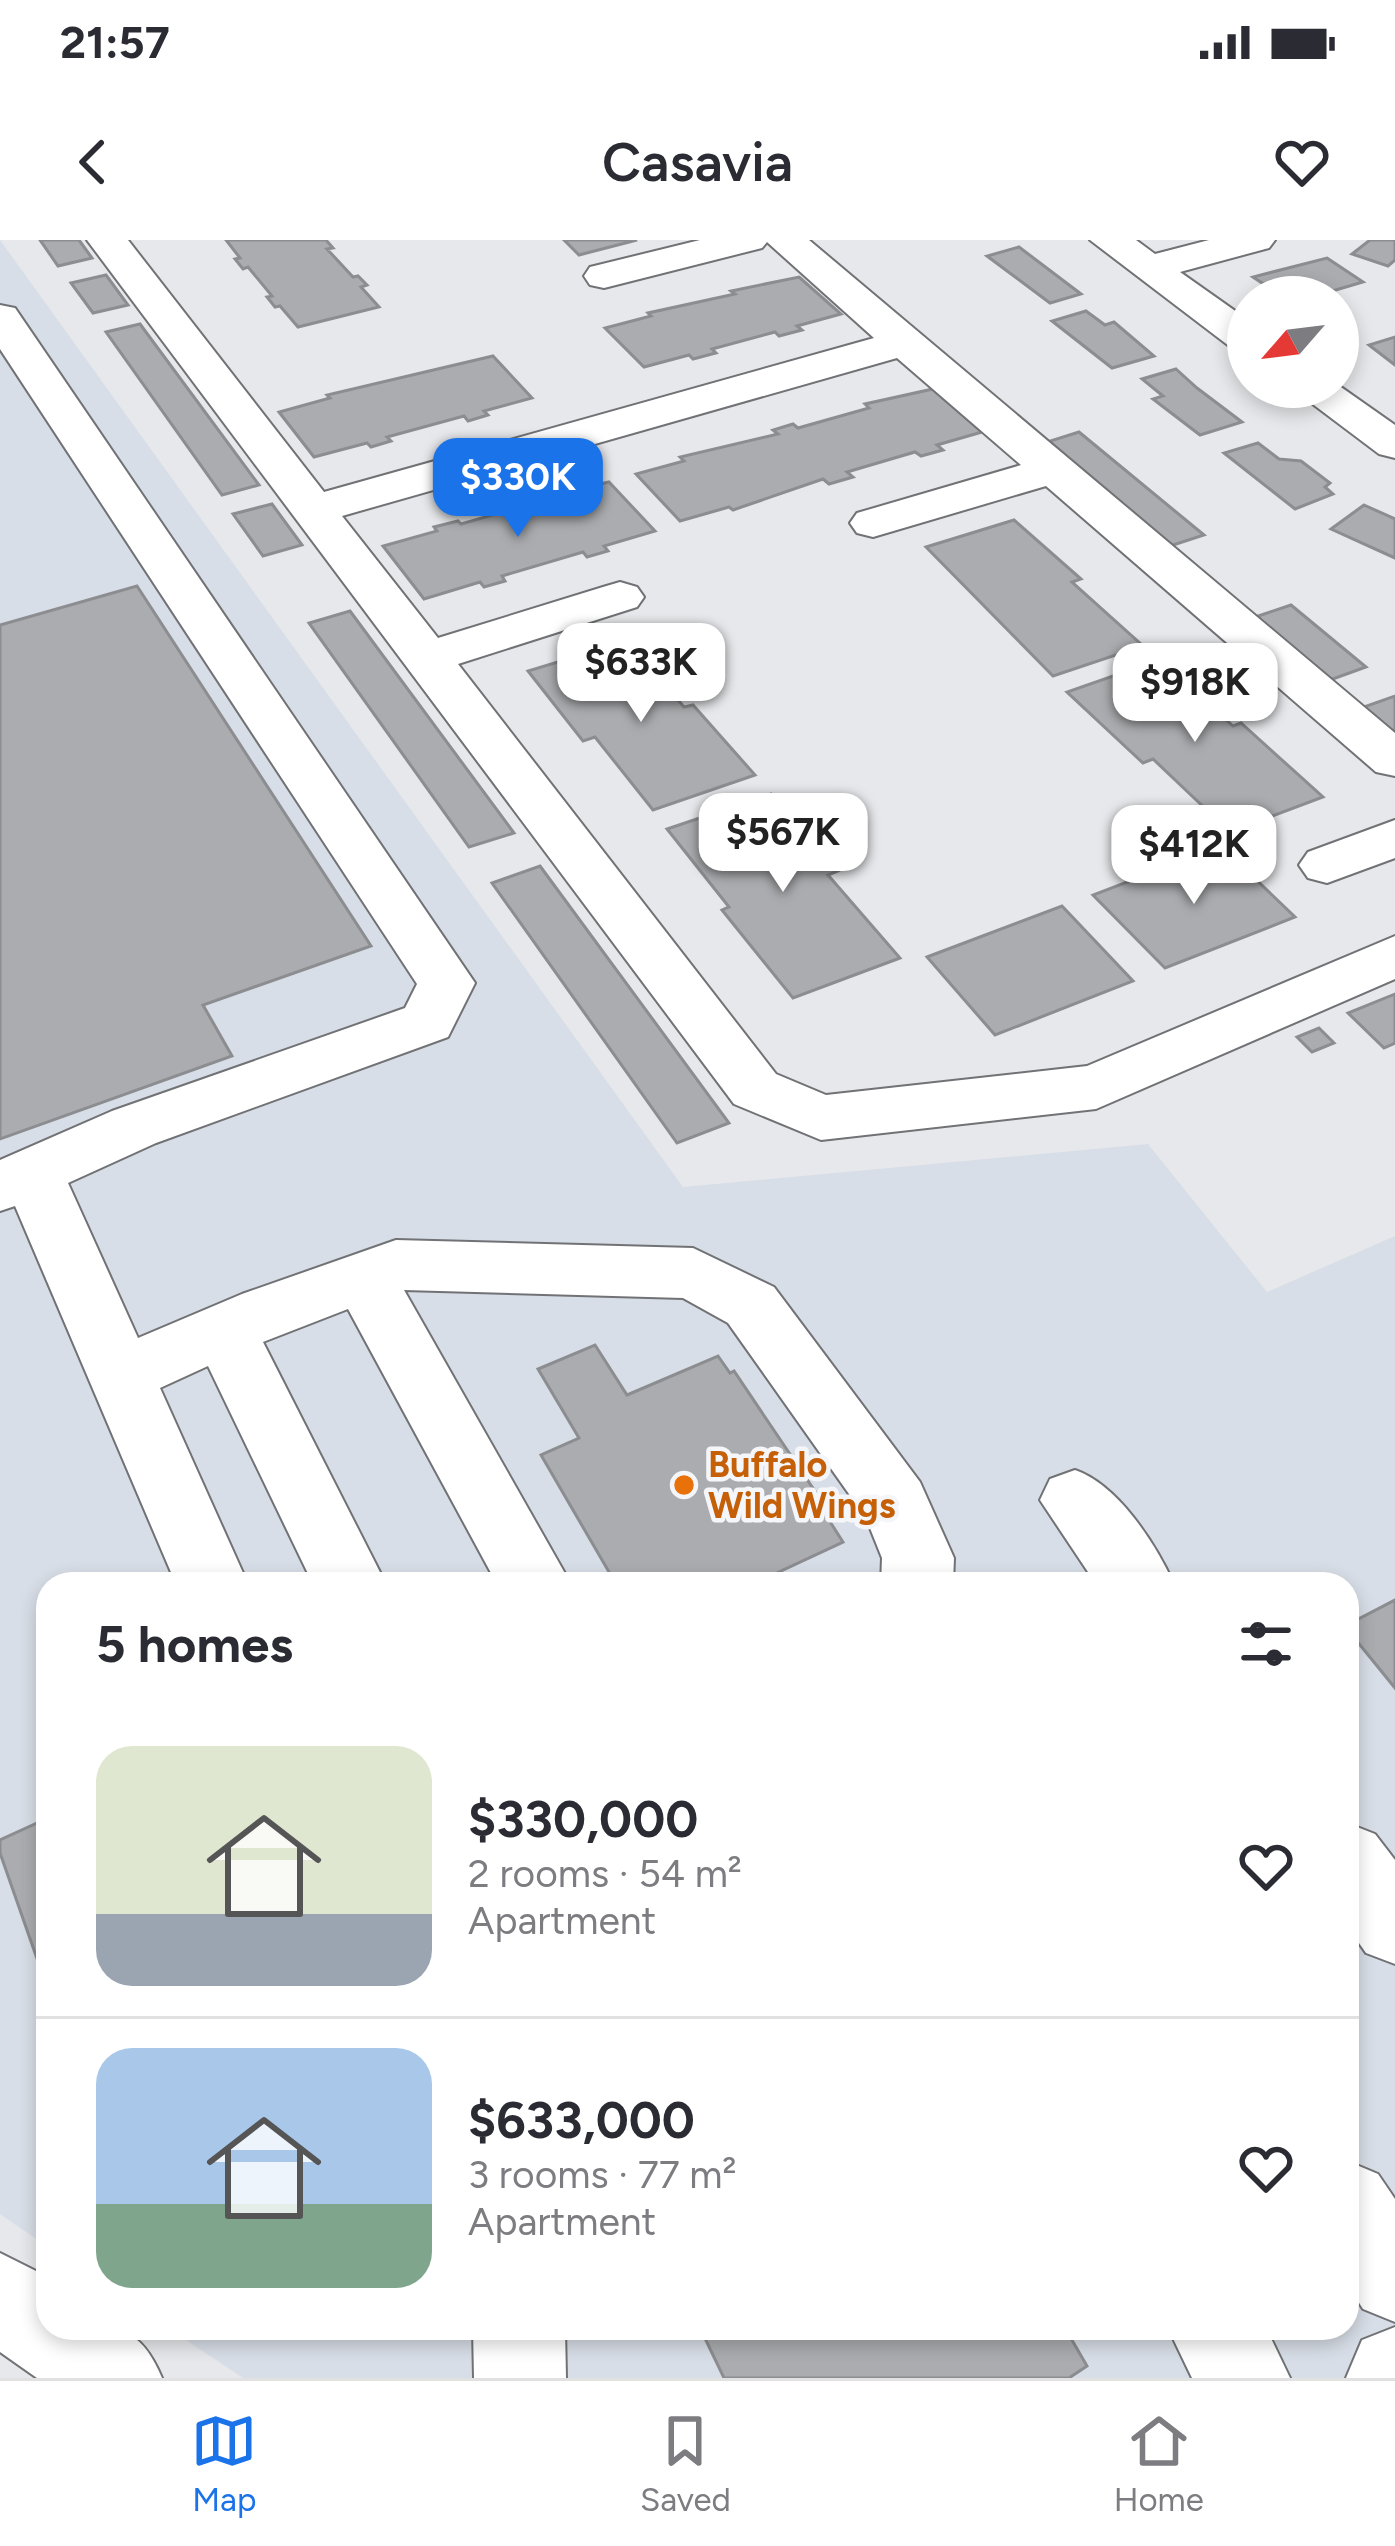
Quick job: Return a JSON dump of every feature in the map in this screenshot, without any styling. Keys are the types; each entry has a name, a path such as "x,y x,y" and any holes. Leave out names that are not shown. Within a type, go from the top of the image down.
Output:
{"street":[{"path":"107,240 755,1089 821,1118 1096,1087 1395,956"},
{"path":"604,276 748,240"},
{"path":"785,240 1395,760"},
{"path":"1110,240 1227,325"},
{"path":"1148,268 1255,240"},
{"path":"0,317 446,983 427,1022 134,1127 16,1180 121,1375 207,1572"},
{"path":"313,510 906,342"},
{"path":"1342,408 1395,445"},
{"path":"873,523 1054,469"},
{"path":"426,658 620,597"},
{"path":"1328,865 1395,838"},
{"path":"121,1375 396,1265 692,1273 751,1306 895,1503 921,1572"},
{"path":"363,1276 528,1572"},
{"path":"224,1330 344,1572"},
{"path":"1075,1500 1129,1572"},
{"path":"1359,1878 1395,1925"},
{"path":"1359,2223 1395,2277"},
{"path":"0,2298 36,2323"},
{"path":"61,2340 116,2378"},
{"path":"519,2340 520,2378"},
{"path":"1221,2340 1244,2378"}],"shaded area":[{"path":"0,240 683,1187 1148,1144 1267,1292 1395,1236 1395,2378 243,2378 186,2340 1359,2340 1359,1572 36,1572 36,2239 0,2214"}],"building":[{"path":"40,240 79,240 92,258 58,266"},
{"path":"226,240 326,240 333,248 327,249 367,285 361,287 379,307 298,327 280,306 275,307 267,297 272,296 248,267 243,269"},
{"path":"564,240 637,240 579,255"},
{"path":"1370,240 1395,240 1395,260 1388,266 1352,254"},
{"path":"1019,247 1081,294 1050,303 987,256"},
{"path":"1327,258 1354,276 1257,276"},
{"path":"106,275 128,305 93,313 71,283"},
{"path":"799,277 841,314 797,326 802,330 779,336 775,332 712,349 716,353 644,367 605,328 651,316 648,313 735,294 731,291"},
{"path":"1086,311 1105,325 1114,322 1154,356 1112,368 1052,321"},
{"path":"140,324 259,485 222,495 106,332"},
{"path":"1395,337 1395,365 1369,345"},
{"path":"493,356 532,398 484,411 488,415 468,421 464,416 387,437 391,441 371,447 367,443 314,457 279,412 330,398 327,395"},
{"path":"1176,369 1242,422 1200,435 1153,399 1163,396 1142,379"},
{"path":"933,389 982,432 937,445 943,450 921,456 915,452 847,472 853,477 829,484 823,479 733,510 729,507 680,521 636,474 684,461 680,457 778,434 773,430 793,424 798,428 869,408 865,404"},
{"path":"1079,432 1204,535 1170,546 1047,442"},
{"path":"1258,443 1279,459 1301,461 1330,483 1325,487 1333,494 1295,509 1224,453"},
{"path":"609,482 655,531 604,546 608,551 587,557 583,552 502,576 505,581 484,587 480,582 424,599 383,546 437,531 434,527 461,524 538,502 535,499"},
{"path":"272,504 302,545 263,556 233,514"},
{"path":"1364,505 1395,519 1395,558 1331,529"},
{"path":"1014,520 1081,579 1072,582 1143,646 1053,676 926,547"},
{"path":"137,586 371,946 203,1005 232,1056 0,1139 0,625"},
{"path":"1291,605 1366,667 1330,680 1255,617"},
{"path":"350,611 514,833 469,847 309,623"},
{"path":"627,641 684,707 693,705 755,775 653,810 595,737 583,741 528,671"},
{"path":"1159,660 1233,726 1241,723 1323,797 1230,832 1153,759 1143,763 1067,692"},
{"path":"1395,696 1395,736 1361,708"},
{"path":"771,794 838,871 828,875 900,958 793,998 722,910 729,907 667,829"},
{"path":"1221,846 1295,917 1165,968 1093,895"},
{"path":"540,866 729,1123 677,1143 492,883"},
{"path":"1062,906 1133,981 995,1035 927,957"},
{"path":"1395,994 1395,1043 1384,1048 1348,1013"},
{"path":"1319,1028 1334,1043 1312,1052 1297,1037"},
{"name":"Buffalo Wild Wings","path":"595,1345 627,1395 718,1356 730,1373 734,1371 831,1515 827,1517 843,1542 779,1572 609,1572 541,1455 579,1438 538,1369"},
{"path":"1395,1600 1395,1688 1359,1644 1359,1619"},
{"path":"36,1824 36,1956 0,1853 0,1840"},
{"path":"706,2340 1072,2340 1087,2366 1069,2378 724,2378"}],"place":[{"name":"Buffalo Wild Wings","path":"684,1485"}]}
